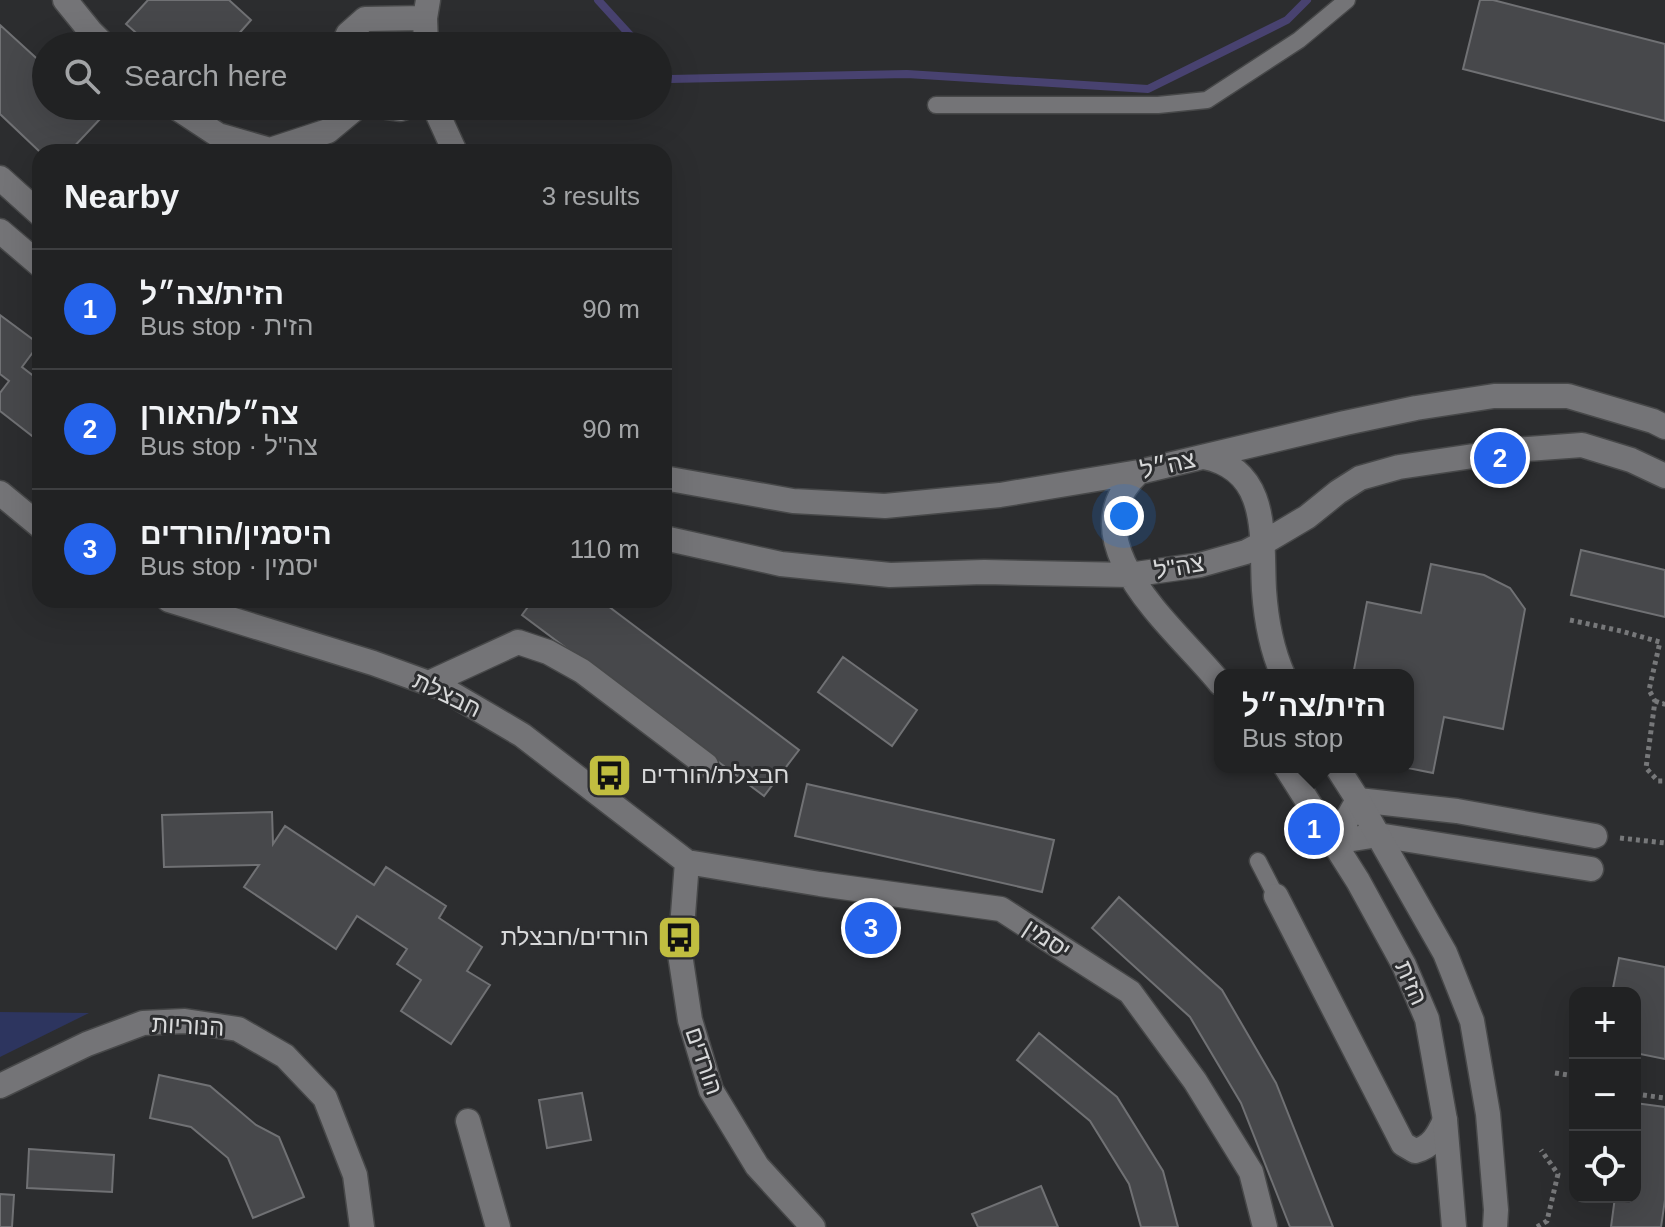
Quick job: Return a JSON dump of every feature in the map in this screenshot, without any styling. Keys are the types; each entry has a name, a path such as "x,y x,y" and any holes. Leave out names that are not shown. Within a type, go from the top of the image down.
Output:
{"street":[{"path":"65,0 91,32"},
{"path":"349,32 362,10 427,9 426,32"},
{"path":"195,120 218,135 249,144"},
{"path":"288,144 328,131 341,120"},
{"path":"440,120 451,144"},
{"path":"0,178 32,207"},
{"path":"0,231 32,258"},
{"name":"צה״ל","path":"672,479 793,501 885,506 1000,495 1139,472 1345,423 1494,396 1568,396 1665,427"},
{"name":"צה\"ל","path":"672,540 781,564 890,575 984,572 1129,575 1200,565 1246,552 1307,517 1360,478 1399,467 1514,450 1582,445 1631,460 1665,476"},
{"path":"1203,457 1231,467 1254,495 1262,520 1264,592 1271,642 1281,669"},
{"path":"1139,472 1130,480 1114,518 1114,533 1129,575 1150,605 1214,676"},
{"path":"0,493 32,519"},
{"name":"חבצלת","path":"195,608 373,663 442,688 522,735 687,862"},
{"path":"429,683 518,642 548,652 582,671 706,765"},
{"name":"הזית","path":"1290,773 1358,881 1404,965 1427,1019 1445,1120 1454,1227"},
{"name":"הזית","path":"1341,773 1445,953 1472,1021 1488,1114 1495,1227"},
{"path":"1334,842 1358,800 1457,811 1595,836"},
{"path":"1334,842 1378,835 1591,869"},
{"name":"הורדים","path":"687,862 680,954 690,1020 711,1090 757,1166 813,1227"},
{"name":"יסמין","path":"687,862 1001,909 1130,992 1195,1081 1251,1172 1265,1227"},
{"path":"1276,896 1403,1144 1415,1151 1425,1149 1436,1139 1445,1120"},
{"name":"הנוריות","path":"0,1086 87,1044 143,1023 185,1021 238,1029 285,1056 325,1098 355,1175 362,1227"},
{"path":"468,1121 498,1227"}],"lane":[{"path":"936,105 1158,105 1207,100 1299,40 1347,0"},
{"path":"1258,861 1276,896"}],"path":[{"path":"1570,620 1660,642 1649,690 1655,701 1646,768 1658,781 1665,781"},
{"path":"1655,701 1665,702"},
{"path":"1595,836 1665,843"},
{"path":"1555,1073 1569,1075"},
{"path":"1641,1095 1665,1098"},
{"path":"1537,1227 1547,1221 1558,1174 1541,1150"}],"shaded area":[{"path":"0,1012 89,1013 0,1057"}],"building":[{"path":"148,0 229,0 251,20 240,32 135,32 126,24"},
{"path":"1480,0 1493,0 1665,44 1665,121 1463,69"},
{"path":"0,25 32,54 32,120 99,120 77,144 32,144 0,114"},
{"path":"0,315 32,339 32,353 22,367 32,375 32,436 0,411 0,393 9,381 0,374"},
{"path":"1581,550 1665,570 1665,617 1571,595"},
{"path":"1431,564 1484,575 1510,588 1525,609 1503,729 1444,717 1433,773 1414,769 1414,669 1354,669 1367,602 1421,613"},
{"path":"527,608 611,608 799,750 764,796 522,615"},
{"path":"843,657 917,710 892,746 818,692"},
{"path":"807,784 1054,840 1042,892 795,836"},
{"path":"272,812 273,844 285,826 374,885 386,867 446,906 439,918 482,947 467,971 490,985 451,1044 401,1011 421,980 397,964 407,949 357,916 336,949 244,887 259,865 164,867 162,815"},
{"path":"1119,897 1222,990 1276,1083 1333,1227 1290,1227 1241,1103 1190,1017 1092,928"},
{"path":"1619,958 1665,967 1665,1059 1641,1054 1641,987 1613,987"},
{"path":"1039,1033 1117,1097 1163,1171 1178,1227 1141,1227 1129,1184 1090,1121 1017,1060"},
{"path":"159,1075 210,1086 256,1125 279,1137 304,1197 253,1218 228,1158 191,1127 150,1118"},
{"path":"582,1093 591,1140 547,1148 539,1100"},
{"path":"1641,1104 1665,1107 1665,1200 1661,1227 1611,1227 1614,1203 1641,1203"},
{"path":"29,1149 114,1155 112,1192 27,1188"},
{"path":"1041,1186 1058,1227 978,1227 972,1214"},
{"path":"0,1194 14,1195 12,1227 0,1227"}],"waterway":[{"path":"598,0 627,32"},
{"path":"672,79 907,74 1148,89 1287,20 1307,0"}],"place":[{"name":"צה״ל/האורן","path":"1500,458"},
{"name":"חבצלת/הורדים","path":"610,775"},
{"name":"הזית/צה״ל","path":"1314,829"},
{"name":"היסמין/הורדים","path":"871,928"},
{"name":"הורדים/חבצלת","path":"680,937"}]}
